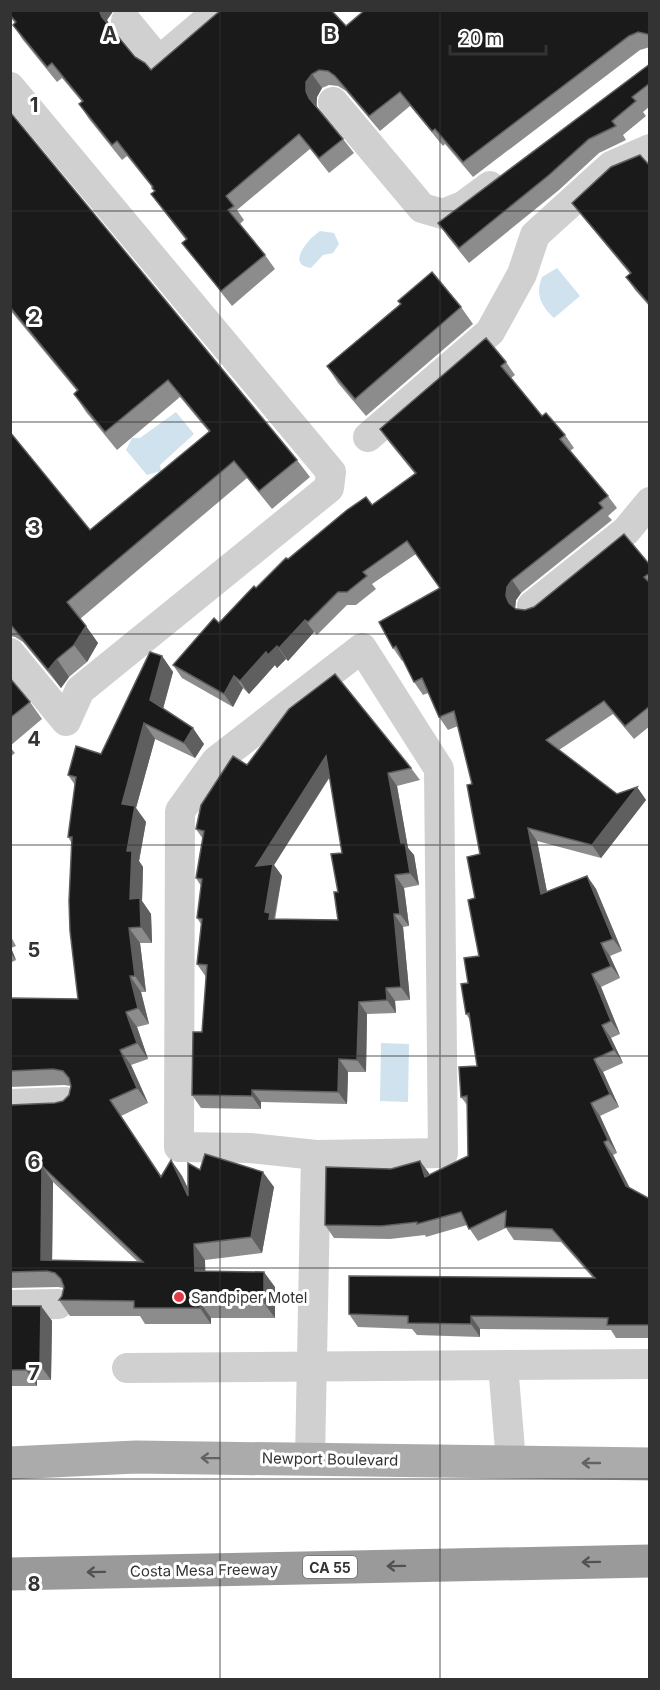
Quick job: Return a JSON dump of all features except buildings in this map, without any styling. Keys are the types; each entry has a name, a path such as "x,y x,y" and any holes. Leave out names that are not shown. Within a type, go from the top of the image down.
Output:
{"highway":[{"name":"Costa Mesa Freeway","path":"10,1574 650,1561"}],"main road":[{"name":"Newport Boulevard","path":"10,1463 136,1457 650,1464"}],"lane":[{"path":"128,14 159,61 219,10"},
{"path":"10,87 331,472 329,488 80,690 66,721 10,652"},
{"path":"333,102 422,208 443,214 463,206 510,171"},
{"path":"368,437 490,332 522,274 535,235 611,166 650,149"},
{"path":"532,606 626,531 650,502"},
{"path":"362,648 438,769 443,1153 316,1155 250,1148 179,1147 180,811 216,761 362,648"},
{"path":"10,1104 65,1102"},
{"path":"310,1458 316,1155"},
{"path":"10,1305 58,1304"},
{"path":"127,1368 650,1364"},
{"path":"503,1365 511,1462"}],"water":[{"path":"320,231 334,233 339,244 333,253 323,255 311,268 303,266 300,262 302,251 310,239"},
{"path":"557,268 580,296 554,318 540,299 539,289 542,277"},
{"path":"176,412 194,434 160,465 161,471 147,475 126,450 132,438 140,438"},
{"path":"381,1043 409,1044 408,1102 380,1101"}],"place":[{"name":"Sandpiper Motel","path":"179,1297"}]}
